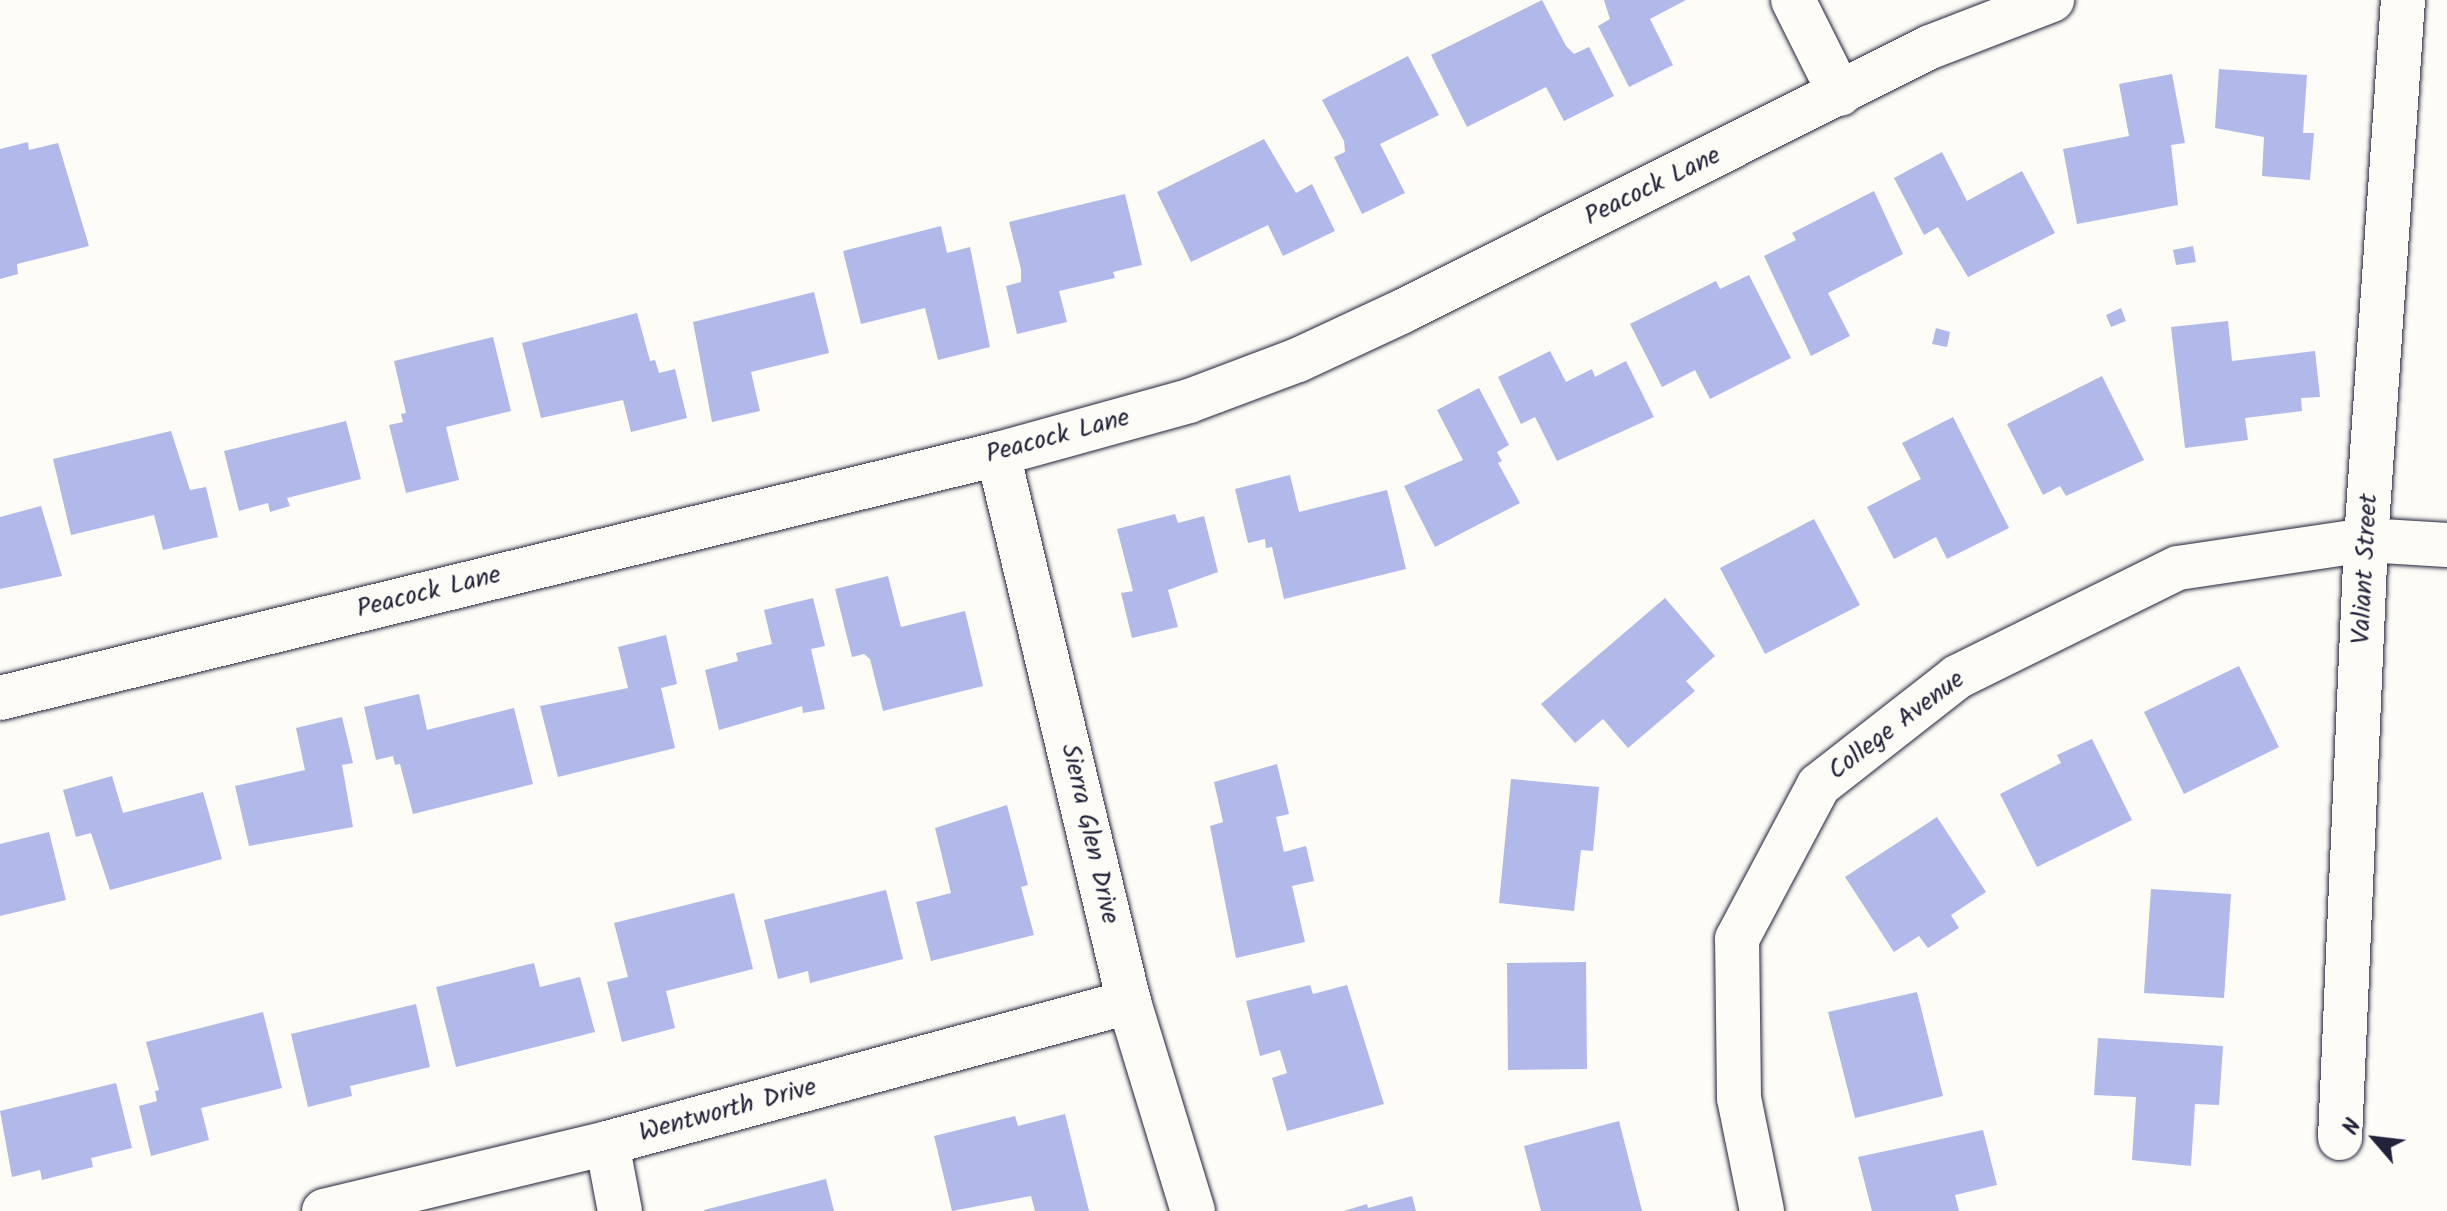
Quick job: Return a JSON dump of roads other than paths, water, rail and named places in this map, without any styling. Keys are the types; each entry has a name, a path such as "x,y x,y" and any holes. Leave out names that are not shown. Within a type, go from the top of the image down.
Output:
{"street":[{"path":"1793,0 1840,94"},
{"name":"Peacock Lane","path":"0,698 998,454 1189,401 1285,365 1930,47 2052,0"},
{"name":"Valiant Street","path":"2340,1138 2366,540 2403,0"},
{"name":"Sierra Glen Drive","path":"998,454 1129,1002 1193,1211"},
{"name":"College Avenue","path":"1762,1211 1739,1098 1737,939 1819,785 1957,677 2178,568 2366,540 2447,545"},
{"name":"Wentworth Drive","path":"324,1211 607,1143 1129,1002"},
{"path":"607,1143 620,1211"}]}
